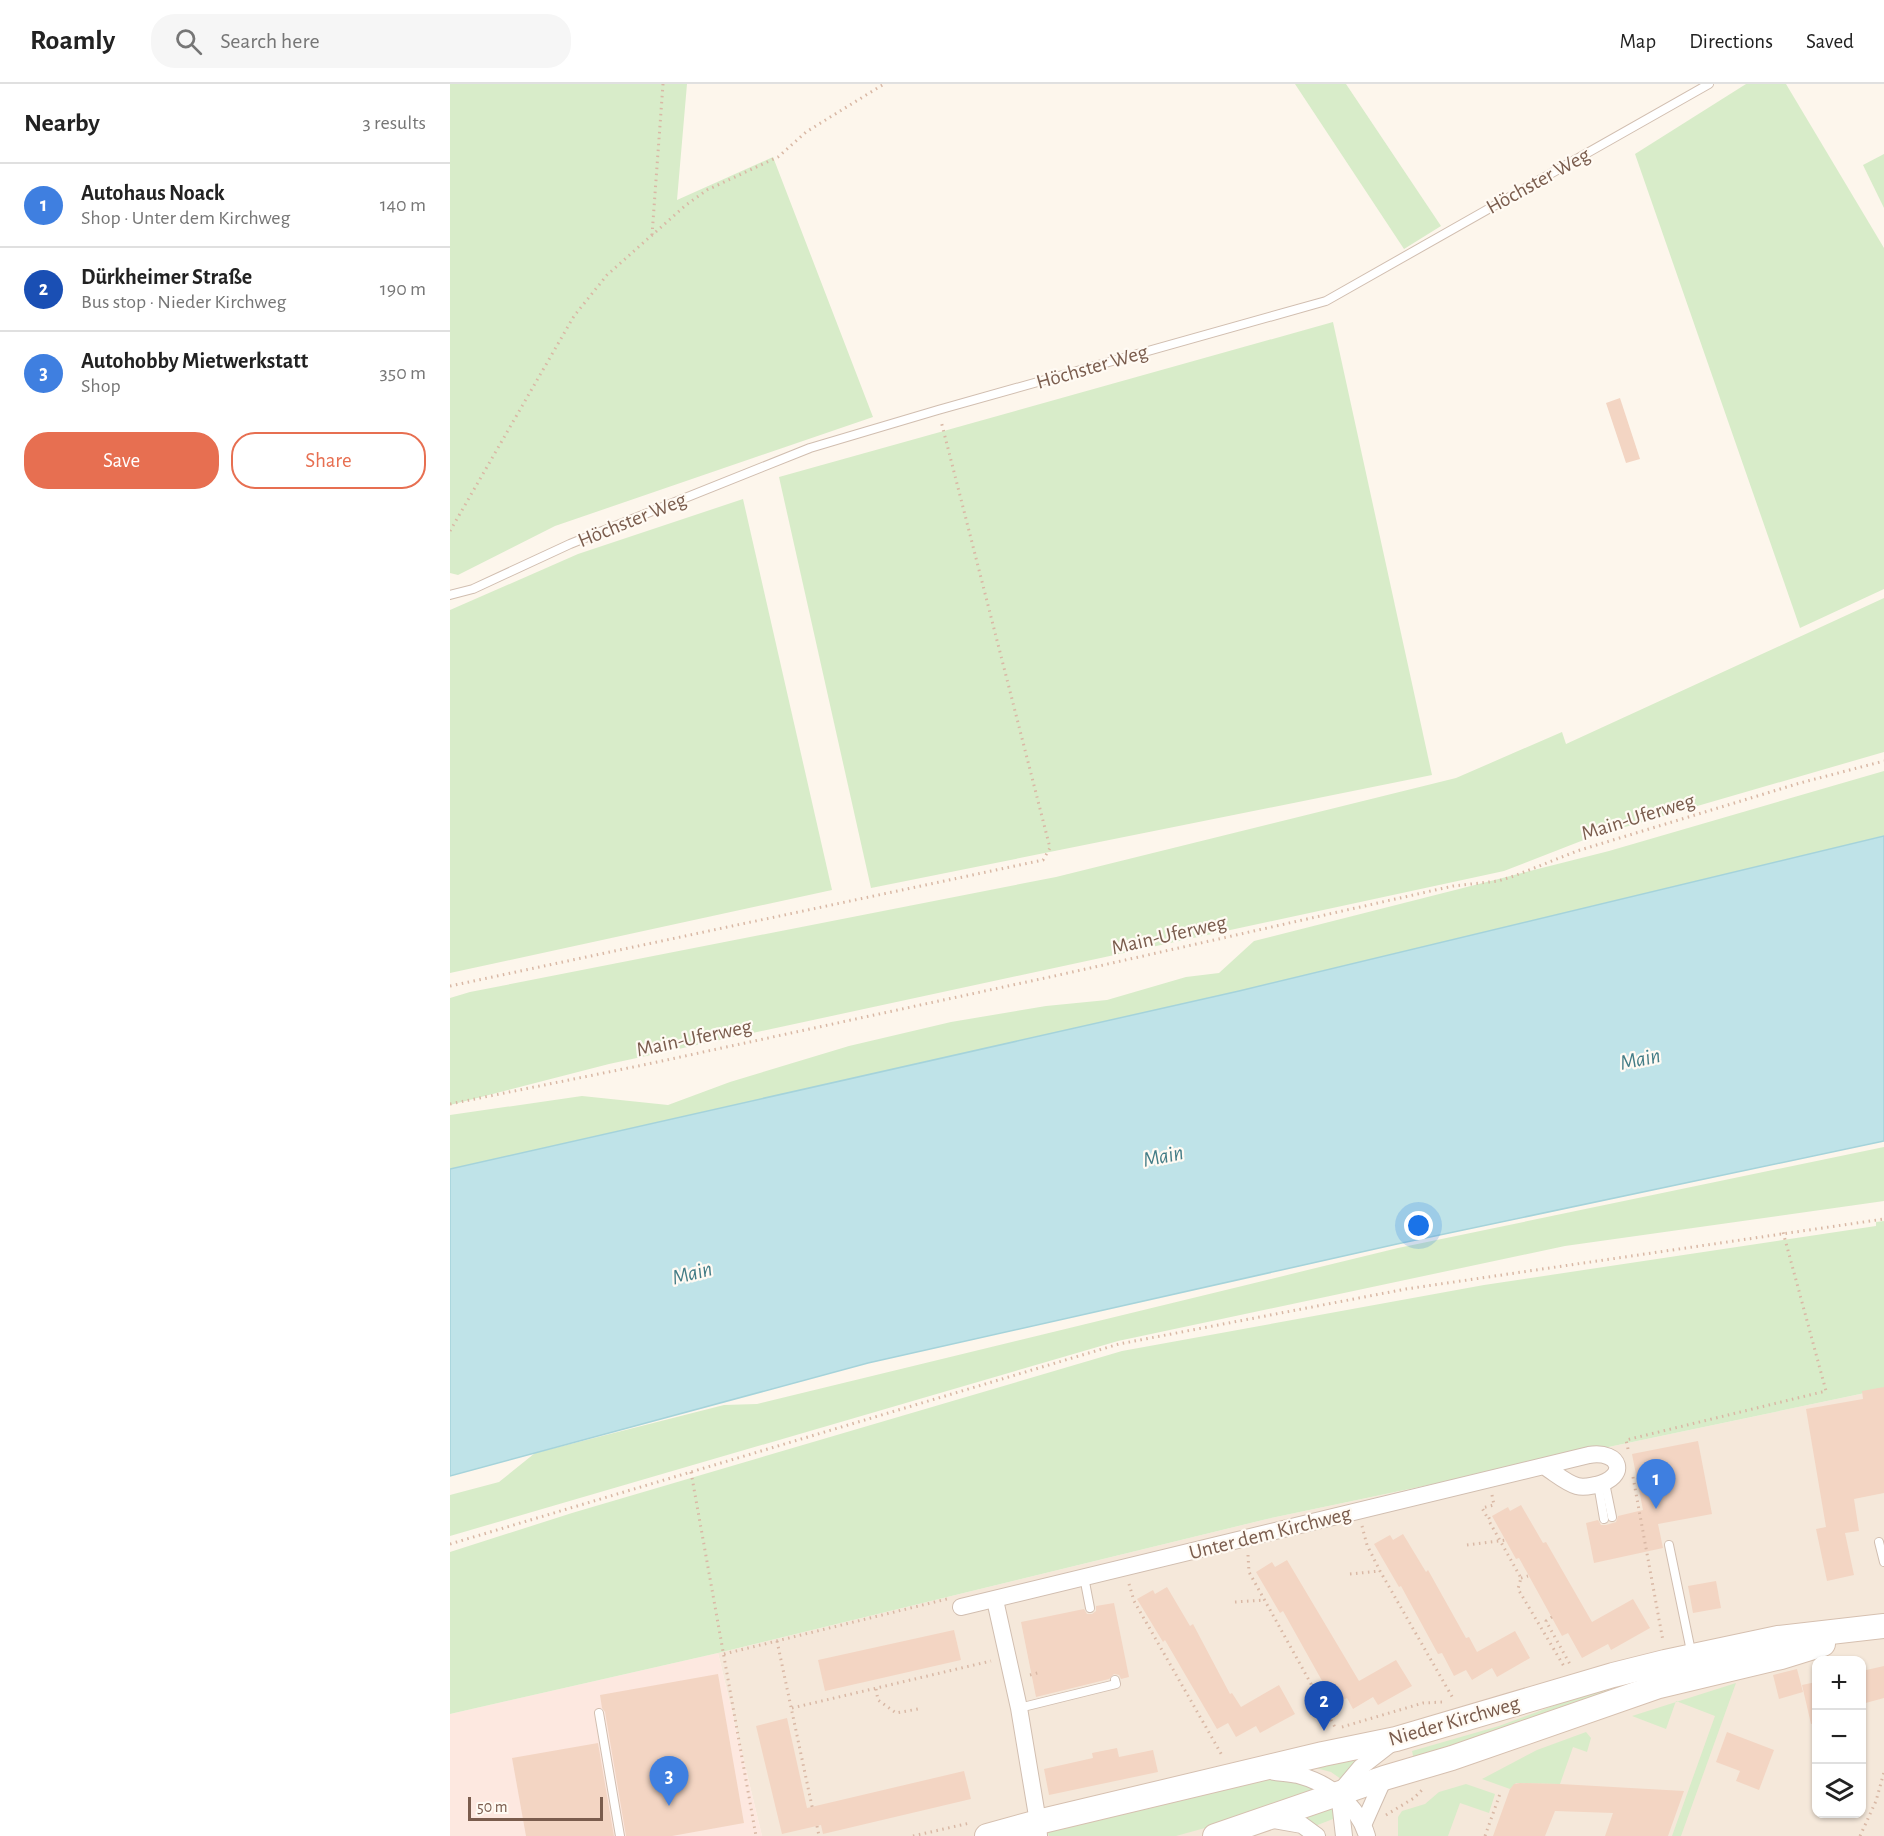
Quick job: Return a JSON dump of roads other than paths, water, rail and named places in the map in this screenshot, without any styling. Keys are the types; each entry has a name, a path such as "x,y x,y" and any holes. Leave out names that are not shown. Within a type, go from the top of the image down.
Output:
{"main road":[{"name":"Nieder Kirchweg","path":"1215,1836 1338,1793 1452,1758 1692,1656 1778,1638 1877,1628"},
{"name":"Nieder Kirchweg","path":"993,1835 1034,1831 1323,1754 1617,1687 1659,1686 1781,1657 1877,1628"}],"street":[{"name":"Unter dem Kirchweg","path":"961,1607 1588,1455 1610,1456 1618,1466 1616,1474 1602,1484"},
{"path":"1545,1467 1576,1486 1587,1487 1602,1484"},
{"path":"994,1600 1019,1708 1034,1831"},
{"path":"1344,1836 1338,1793 1361,1767 1396,1739"},
{"path":"1260,1770 1299,1775 1338,1793 1365,1830"},
{"path":"1365,1830 1384,1778"},
{"path":"1264,1818 1302,1825 1317,1836"}],"lane":[{"name":"Höchster Weg","path":"450,596 473,589 570,544 810,448 1326,301 1710,84"},
{"path":"1602,1484 1608,1518"},
{"path":"1879,1542 1884,1562"},
{"path":"1669,1545 1692,1656"},
{"path":"1084,1577 1090,1608"},
{"path":"1019,1708 1116,1684 1115,1680"},
{"path":"598,1713 620,1836"}],"water":[{"name":"Main","path":"1884,836 1884,1141 1397,1244 868,1363 450,1476 450,1169 1239,991"}],"place":[{"name":"Autohaus Noack","path":"1656,1509"},
{"name":"Dürkheimer Straße","path":"1324,1731"},
{"name":"Autohobby Mietwerkstatt","path":"669,1806"}]}
